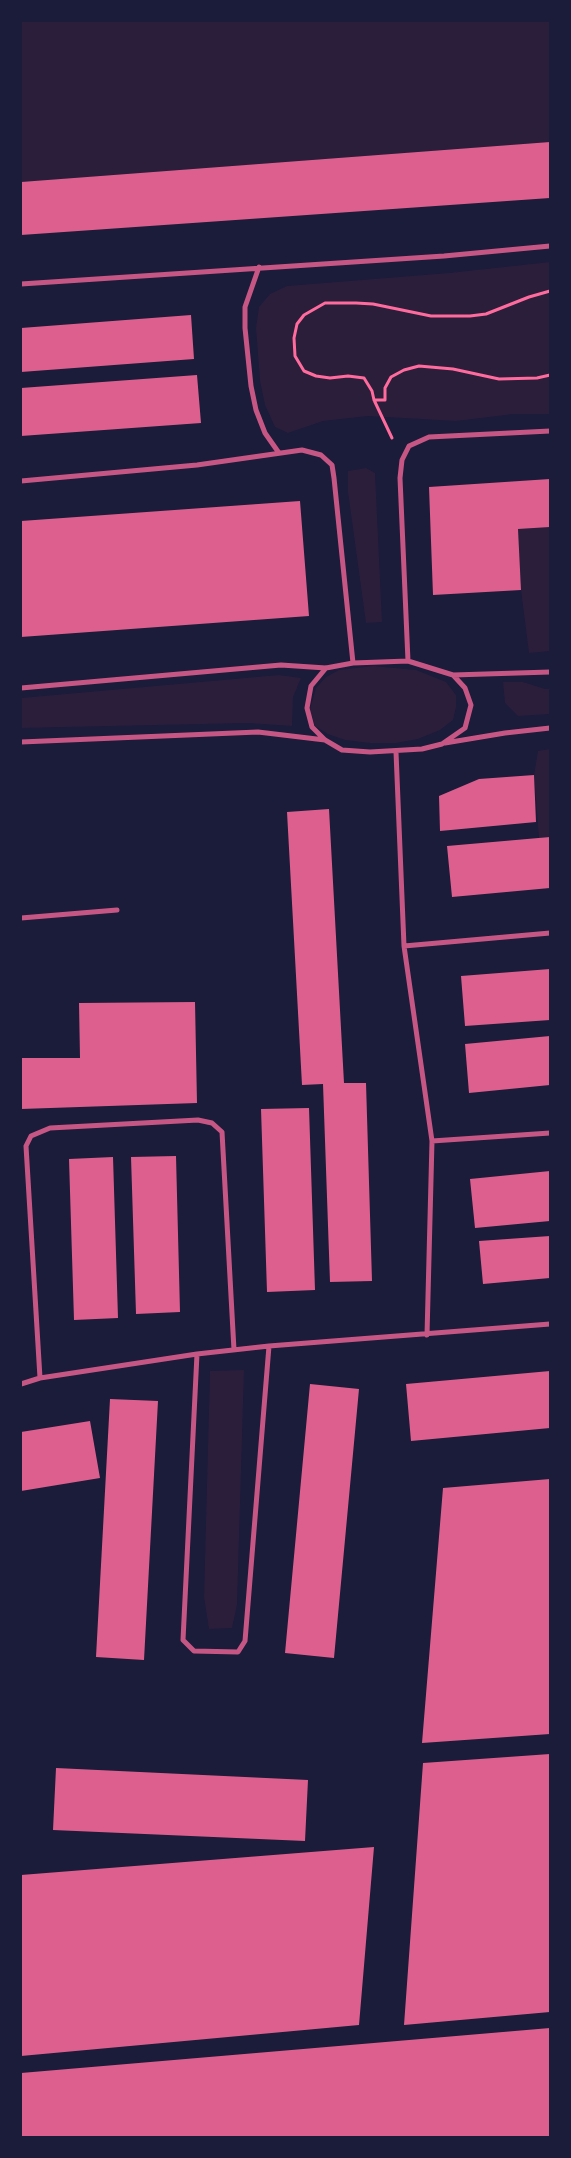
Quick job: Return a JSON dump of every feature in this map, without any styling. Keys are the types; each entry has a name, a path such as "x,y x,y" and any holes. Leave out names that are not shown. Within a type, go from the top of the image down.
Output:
{"street":[{"path":"21,284 444,256 550,246"},
{"path":"259,267 245,307 249,367 256,410 265,433 279,452"},
{"path":"408,661 400,478 402,460 409,446 429,436 550,431"},
{"path":"21,481 197,466 248,459 279,452 302,450 320,455 332,465 353,663"},
{"path":"21,688 281,665 326,668 353,663 408,661 453,675 550,672"},
{"path":"326,668 311,686 307,708 312,727 325,740 342,750 396,752 422,749 505,732 550,728"},
{"path":"442,744 465,728 471,705 465,688 453,675"},
{"path":"21,742 258,732 325,740"},
{"path":"396,752 404,946 432,1141 427,1335"},
{"path":"21,918 117,910"},
{"path":"404,946 550,933"},
{"path":"40,1378 26,1146 31,1136 50,1128 198,1120 212,1123 222,1132 234,1350"},
{"path":"432,1141 550,1133"},
{"path":"21,1384 40,1378 197,1354 269,1346 550,1324"},
{"path":"197,1354 184,1640 194,1652 238,1652 245,1641 269,1346"}],"path":[{"path":"402,460 374,400 372,391 364,378 348,376 330,378 316,376 304,371 296,356 294,338 297,324 304,315 325,303 356,302 431,316 470,316 494,312 529,297 550,291"},
{"path":"374,400 385,400 385,388 391,378 404,370 419,366 453,369 499,379 537,378 550,374"}],"shaded area":[{"path":"21,21 550,21 550,142 21,182"},
{"path":"550,262 550,414 514,414 456,421 368,416 323,421 288,433 275,427 265,405 260,381 256,328 259,307 270,294 287,286 449,273"},
{"path":"366,468 375,473 382,622 366,623 348,492 348,471"},
{"path":"550,527 550,651 529,653 521,590 518,529"},
{"path":"373,666 416,670 446,682 456,695 453,720 440,730 418,739 396,743 370,743 345,740 328,734 315,726 310,709 316,688 326,677 339,670"},
{"path":"279,675 301,678 293,697 292,726 248,723 21,728 21,698"},
{"path":"503,682 523,682 550,689 550,714 518,716 505,703"},
{"path":"550,749 550,837 539,838 534,775 538,751"},
{"path":"244,1370 237,1605 232,1628 209,1629 204,1597 210,1371"}],"building":[{"path":"550,142 550,198 21,235 21,182"},
{"path":"191,315 194,359 21,372 21,328"},
{"path":"197,375 201,423 21,436 21,388"},
{"path":"550,479 550,527 518,529 521,590 433,595 429,487"},
{"path":"300,501 309,616 21,637 21,521"},
{"path":"534,775 536,822 440,831 439,796 479,779"},
{"path":"329,809 344,1083 366,1083 372,1281 330,1282 323,1084 302,1085 287,812"},
{"path":"550,837 550,888 452,897 447,846"},
{"path":"550,969 550,1020 465,1026 461,976"},
{"path":"195,1002 197,1103 21,1109 21,1058 80,1058 79,1003"},
{"path":"550,1036 550,1085 469,1093 465,1044"},
{"path":"309,1108 315,1290 267,1292 261,1109"},
{"path":"176,1156 180,1312 136,1314 131,1157"},
{"path":"113,1157 118,1318 74,1320 69,1159"},
{"path":"550,1171 550,1221 475,1228 470,1179"},
{"path":"550,1236 550,1278 483,1284 479,1241"},
{"path":"550,1371 550,1428 411,1441 406,1384"},
{"path":"310,1384 359,1389 334,1658 285,1653"},
{"path":"110,1399 158,1401 144,1660 96,1657"},
{"path":"90,1421 100,1478 21,1491 21,1432"},
{"path":"550,1479 550,1734 422,1743 443,1488"},
{"path":"550,1754 550,2012 404,2025 423,1763"},
{"path":"56,1768 308,1780 305,1841 53,1830"},
{"path":"374,1847 359,2025 21,2056 21,1875"},
{"path":"550,2028 550,2137 21,2137 21,2073"}]}
